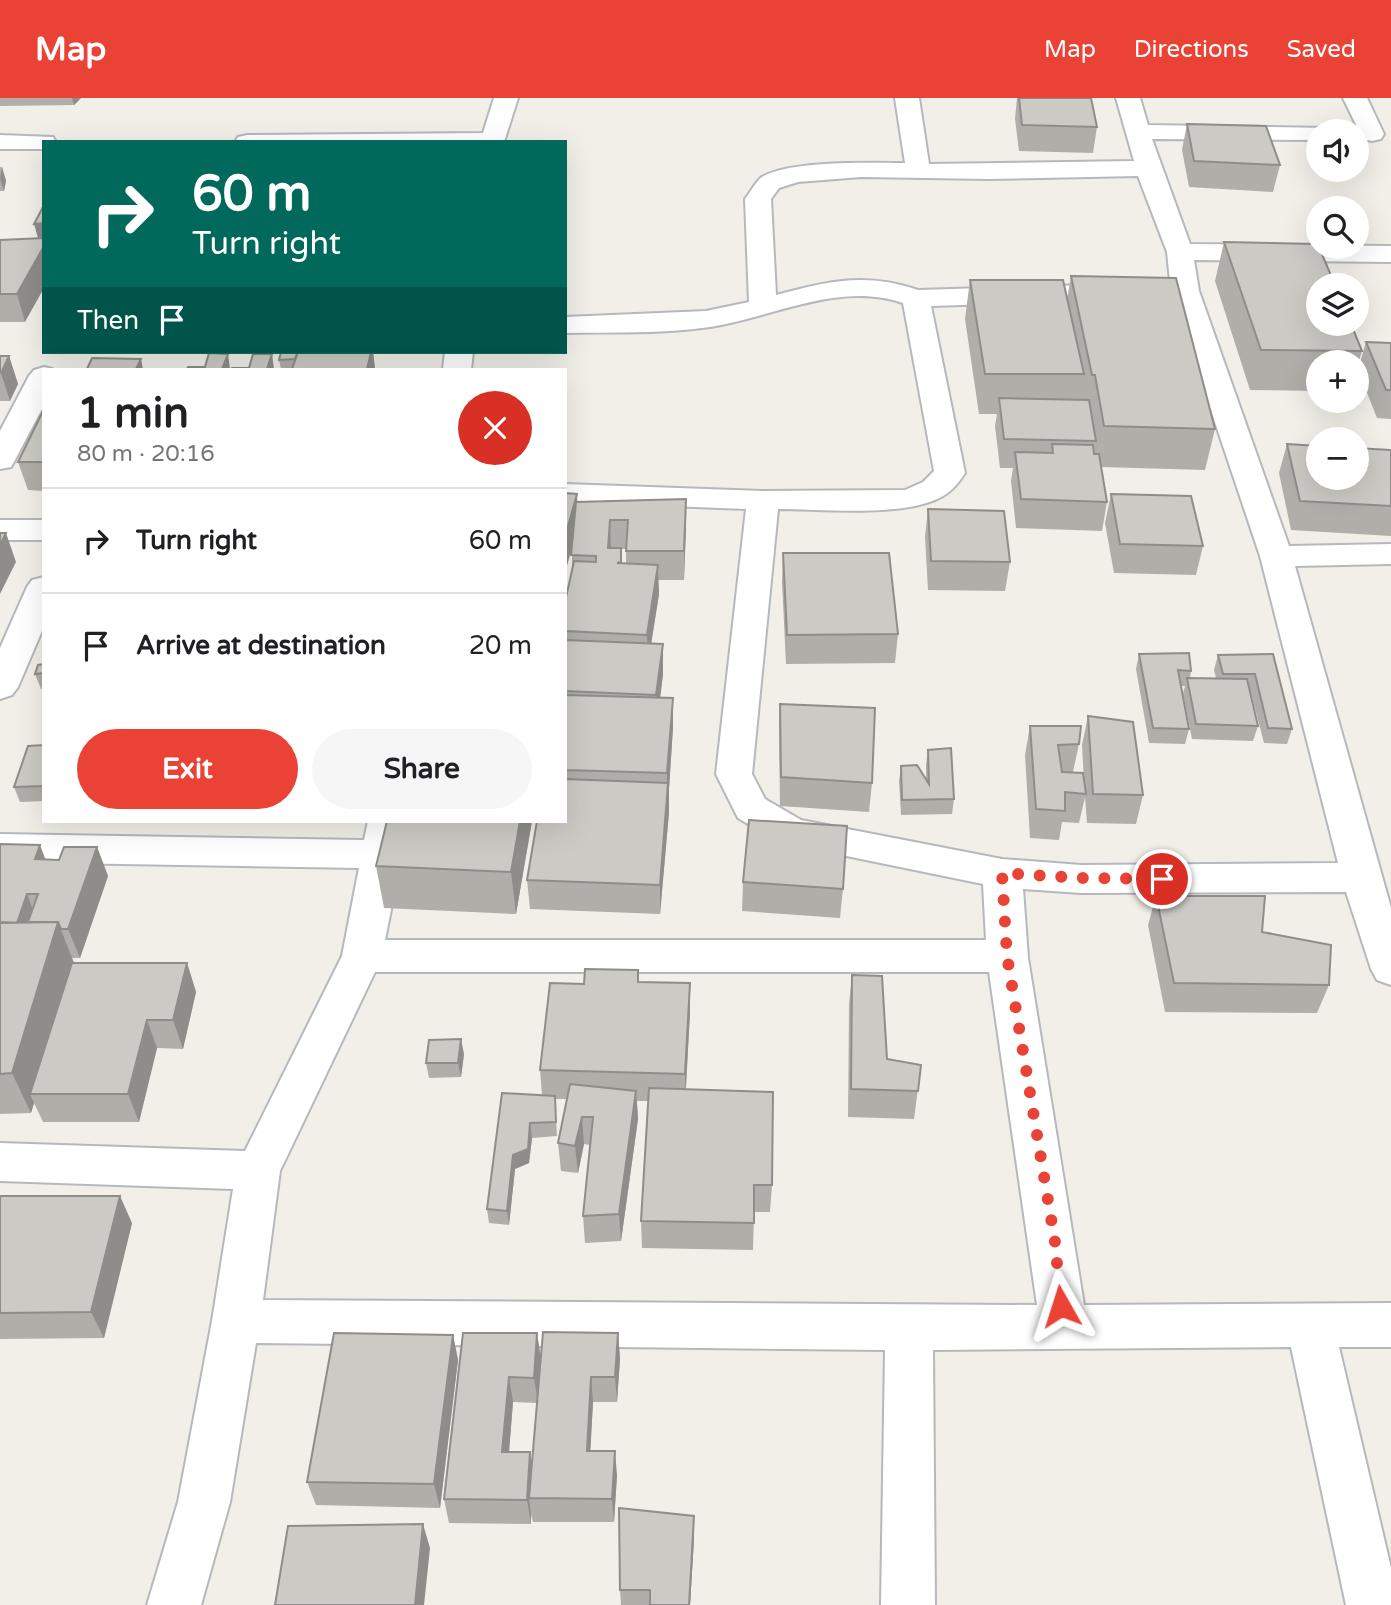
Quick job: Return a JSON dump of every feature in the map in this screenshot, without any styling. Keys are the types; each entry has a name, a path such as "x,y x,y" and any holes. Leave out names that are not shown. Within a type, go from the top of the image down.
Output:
{"street":[{"path":"492,140 506,98"},
{"path":"907,98 918,170"},
{"path":"1128,98 1148,168 1180,252 1166,291 1276,556 1361,877 1391,969"},
{"path":"1355,98 1373,134"},
{"path":"1138,132 1306,133"},
{"path":"0,142 42,142"},
{"path":"763,307 758,199 770,183 796,175 918,170 1148,168"},
{"path":"1180,252 1391,254"},
{"path":"567,324 708,319 835,288 900,290 916,298 1166,291"},
{"path":"567,493 763,500 910,499 934,489 950,473 916,298"},
{"path":"0,460 42,380"},
{"path":"763,500 734,774 751,808 791,832 1002,873 1081,878 1261,880 1361,877"},
{"path":"0,530 42,530"},
{"path":"1276,556 1391,554"},
{"path":"0,687 42,592"},
{"path":"0,848 385,837 362,956 258,1171 236,1321 204,1502 174,1605"},
{"path":"1002,873 1007,956 1055,1242 1063,1327"},
{"path":"362,956 1007,956"},
{"path":"0,1162 258,1171"},
{"path":"236,1321 909,1328 1391,1325"},
{"path":"1310,1325 1373,1605"},
{"path":"908,1605 909,1328"}],"building":[{"path":"1019,98 1091,98 1097,127 1022,125"},
{"path":"1187,124 1266,126 1280,165 1194,161"},
{"path":"42,209 42,223 34,224"},
{"path":"42,238 42,250 17,294 0,294 0,240"},
{"path":"1224,242 1306,244 1306,259 1324,259 1330,273 1306,273 1306,336 1356,336 1362,350 1261,350"},
{"path":"1071,276 1176,278 1215,429 1104,426 1095,375 1092,375"},
{"path":"970,280 1063,280 1084,374 985,374"},
{"path":"1366,342 1391,343 1391,390 1386,390"},
{"path":"209,354 228,354 222,368 188,368 205,367"},
{"path":"253,354 272,354 267,368 249,368"},
{"path":"280,354 297,354 295,359 279,360"},
{"path":"297,354 371,354 367,368 292,368"},
{"path":"0,356 9,356 1,373 0,373"},
{"path":"92,358 141,359 136,368 87,368"},
{"path":"999,398 1089,400 1096,441 1004,439"},
{"path":"42,413 42,462 18,462"},
{"path":"1052,444 1093,445 1094,454 1099,454 1107,502 1021,499 1015,452 1053,453"},
{"path":"1287,444 1306,445 1306,490 1369,490 1369,449 1391,450 1391,506 1300,501"},
{"path":"567,493 577,494 567,530"},
{"path":"1111,494 1191,496 1203,546 1120,544"},
{"path":"686,499 684,551 626,551 628,520 610,520 608,548 621,548 621,562 617,563 658,565 647,635 567,631 567,593 574,561 596,562 596,556 571,555 576,502"},
{"path":"928,509 1004,511 1010,562 931,561"},
{"path":"0,533 6,533 0,545"},
{"path":"783,553 889,553 898,634 787,635"},
{"path":"567,640 663,644 656,695 567,691"},
{"path":"1189,653 1191,671 1178,670 1189,729 1153,728 1139,654"},
{"path":"1273,654 1292,729 1268,728 1255,674 1223,674 1218,655"},
{"path":"42,664 42,673 35,674 38,665"},
{"path":"1187,678 1247,679 1258,726 1196,724"},
{"path":"567,695 673,698 667,773 567,770"},
{"path":"780,704 875,708 872,783 781,777"},
{"path":"1088,716 1133,722 1143,795 1093,794"},
{"path":"1030,726 1081,726 1079,744 1058,745 1062,772 1083,773 1086,794 1065,792 1065,811 1036,809"},
{"path":"42,745 42,786 14,787 28,746"},
{"path":"951,748 954,799 902,800 901,766 917,765 929,784 928,750"},
{"path":"567,779 668,783 660,885 527,880 537,823 567,823"},
{"path":"749,820 847,826 843,889 743,882"},
{"path":"387,823 520,823 511,872 376,866"},
{"path":"0,844 40,845 35,859 59,860 64,847 97,847 68,929 61,929 58,922 28,922 38,894 27,894 17,923 0,922"},
{"path":"1156,896 1265,896 1262,932 1331,945 1329,985 1174,983"},
{"path":"58,922 12,1073 0,1074 0,923"},
{"path":"72,963 187,963 173,1020 147,1020 128,1094 30,1094"},
{"path":"585,969 638,970 638,982 690,983 685,1074 540,1070 550,983 584,984"},
{"path":"852,975 882,976 887,1059 921,1065 918,1091 851,1089"},
{"path":"461,1039 458,1063 426,1063 429,1040"},
{"path":"570,1084 636,1091 619,1214 583,1216 593,1117 582,1117 575,1146 558,1143"},
{"path":"649,1088 773,1092 772,1185 754,1185 754,1223 641,1221"},
{"path":"502,1093 555,1096 556,1122 530,1123 528,1149 513,1155 507,1211 487,1209"},
{"path":"0,1196 120,1196 91,1312 0,1313"},
{"path":"543,1332 618,1333 615,1377 591,1377 587,1451 615,1451 612,1499 529,1498"},
{"path":"334,1333 453,1335 434,1484 307,1482"},
{"path":"463,1333 537,1333 534,1378 509,1377 502,1452 530,1452 527,1500 444,1499"},
{"path":"619,1508 694,1516 689,1605 650,1605 650,1590 620,1590"},
{"path":"423,1524 415,1605 275,1605 288,1526"}],"route":[{"path":"1061,1306 1055,1242 1042,1180 1034,1114 1007,956 1002,873 1162,879"}]}
